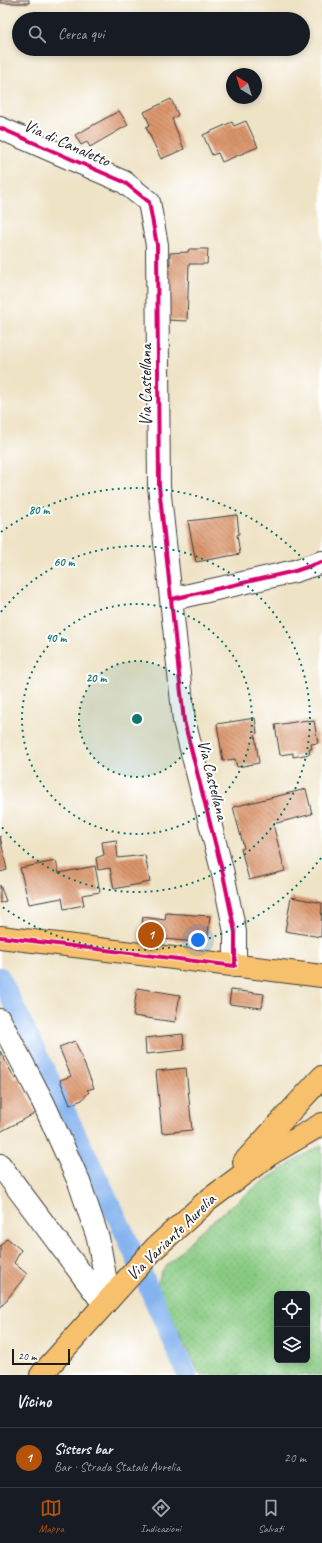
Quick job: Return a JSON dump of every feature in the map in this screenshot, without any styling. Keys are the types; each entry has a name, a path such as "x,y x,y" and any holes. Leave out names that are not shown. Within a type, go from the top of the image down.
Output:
{"main road":[{"path":"0,937 318,977"},
{"path":"208,1199 322,1077"},
{"name":"Via Variante Aurelia","path":"41,1375 155,1248 208,1199 269,1155 322,1124"}],"street":[{"name":"Via di Canaletto","path":"0,128 124,182"},
{"name":"Via Castellana","path":"124,182 149,202 157,245 159,486 184,721 224,874 234,932 235,966"},
{"path":"172,599 295,571 322,562"},
{"path":"0,1020 44,1104 79,1182 98,1238 112,1295"},
{"path":"0,1165 112,1295"}],"green space":[{"path":"322,1145 322,1375 200,1375 157,1286 161,1272 201,1230 258,1185 305,1154"}],"building":[{"path":"0,0 29,0 29,3 0,3"},
{"path":"171,99 178,115 172,119 184,149 161,159 146,127 150,125 144,112"},
{"path":"119,111 128,125 90,147 87,142 81,145 75,135"},
{"path":"246,121 258,147 222,162 218,153 212,155 203,135 232,122 234,126"},
{"path":"189,249 208,249 207,264 189,264 187,321 166,320 165,264 170,264 170,253 188,252"},
{"path":"237,515 239,534 237,535 240,554 196,562 188,521"},
{"path":"255,718 257,733 255,735 259,763 237,767 235,759 223,761 217,724"},
{"path":"308,720 308,722 314,721 318,743 311,744 312,749 309,749 310,754 293,757 293,753 280,755 275,725"},
{"path":"306,789 312,814 273,824 285,871 249,880 241,849 244,848 233,807"},
{"path":"0,836 7,870 0,872"},
{"path":"116,840 118,858 145,855 150,882 114,889 110,868 98,870 96,858 104,855 102,842"},
{"path":"56,861 59,873 95,866 100,892 82,895 84,905 64,909 62,898 29,904 20,868"},
{"path":"0,885 6,901 0,903"},
{"path":"291,897 322,903 321,937 285,931"},
{"path":"166,913 210,916 207,943 141,937 143,917 165,920"},
{"path":"137,988 180,995 175,1022 133,1016"},
{"path":"231,990 264,994 262,1008 229,1004"},
{"path":"183,1034 184,1050 146,1054 145,1038"},
{"path":"75,1041 94,1088 87,1090 89,1092 82,1100 70,1105 60,1080 71,1076 59,1047"},
{"path":"0,1051 15,1079 18,1077 36,1113 0,1132"},
{"path":"186,1068 192,1130 162,1133 156,1071"},
{"path":"7,1238 21,1250 14,1263 27,1274 0,1308 0,1246"}],"waterway":[{"path":"0,977 125,1234 187,1375"}],"cycle path":[{"path":"0,128 124,182 149,202 157,245 159,486 184,721 223,874 235,932 235,966 0,937"},
{"path":"172,599 295,571 322,562"}],"place":[{"name":"Sisters bar","path":"151,935"}]}
